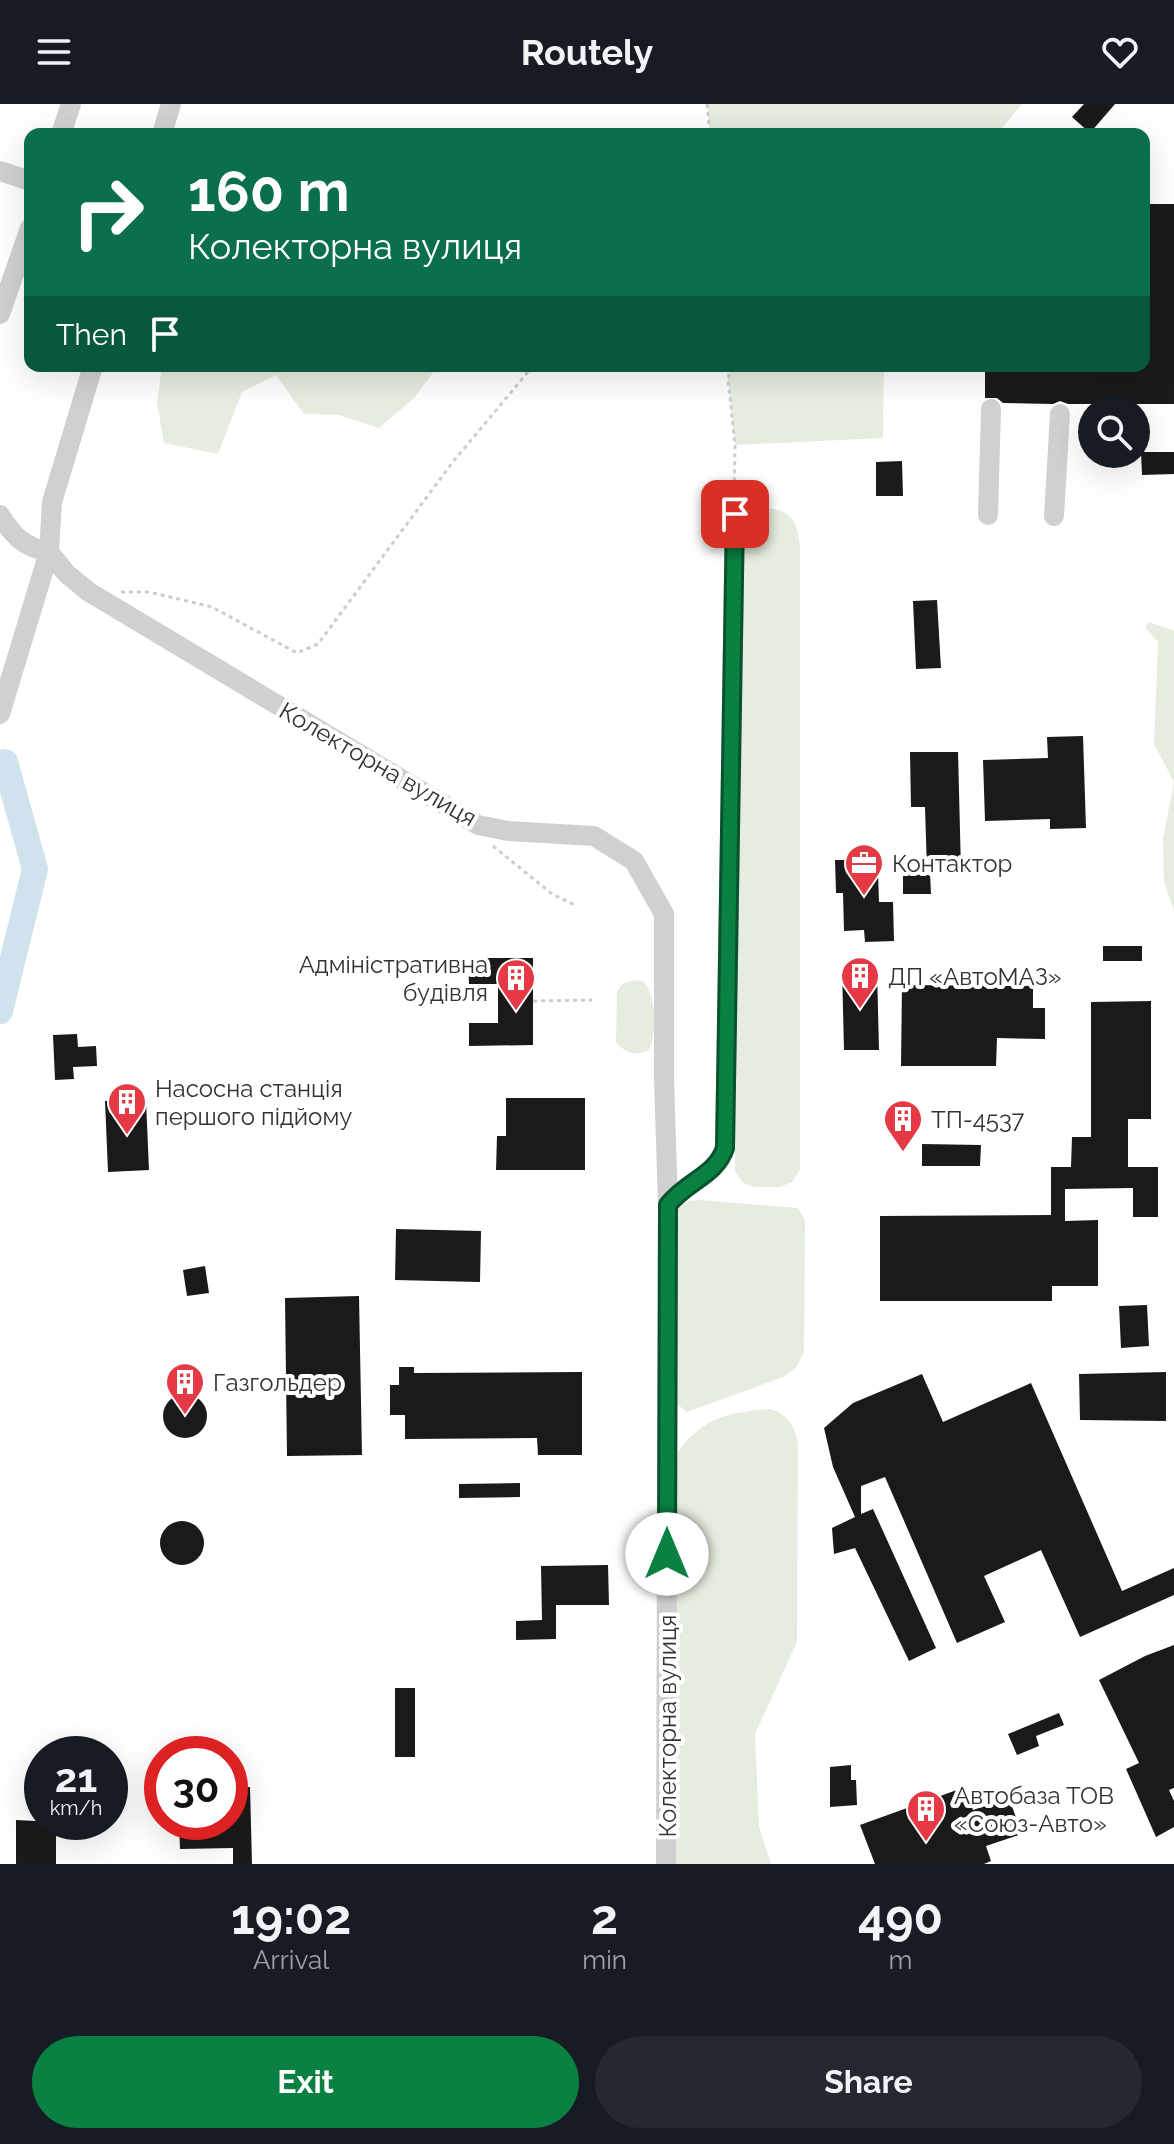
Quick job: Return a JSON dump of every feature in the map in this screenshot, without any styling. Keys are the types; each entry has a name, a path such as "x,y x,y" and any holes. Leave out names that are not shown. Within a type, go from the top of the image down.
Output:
{"street":[{"path":"63,128 71,104"},
{"path":"164,128 171,104"},
{"path":"0,171 24,179"},
{"path":"0,314 24,245"},
{"path":"0,714 49,552 52,502 91,372"},
{"path":"988,515 991,409"},
{"path":"1054,516 1060,414"},
{"path":"668,1205 687,1186 713,1169 721,1160 725,1148 735,514"},
{"name":"Колекторна вулиця","path":"0,515 9,529 30,548 49,552 67,574 89,592 478,825 508,831 594,836 634,861 664,914 668,1205 666,1864"}],"path":[{"path":"707,104 709,128"},
{"path":"119,592 149,592 212,607 297,653 318,644 452,463 528,372"},
{"path":"730,372 735,445 735,514"},
{"path":"478,825 486,840 552,894 577,906"},
{"path":"533,1001 592,1000"}],"shaded area":[{"path":"707,104 1022,104 1002,128 709,128"},
{"path":"161,372 434,372 414,398 379,428 339,415 304,414 276,375 242,392 218,454 164,443 157,403"},
{"path":"730,372 884,372 883,438 735,445"},
{"path":"755,508 775,509 788,515 796,527 800,548 800,1170 792,1182 780,1187 755,1187 743,1183 735,1172 738,551 742,519"},
{"path":"1149,622 1174,631 1174,782 1154,744 1158,642 1145,627"},
{"path":"1174,782 1174,911 1164,882 1163,839"},
{"path":"643,981 648,987 654,1025 649,1050 635,1053 623,1049 616,1042 617,992 622,984"},
{"path":"685,1201 798,1208 805,1220 804,1352 796,1368 783,1377 687,1412 677,1404 675,1209"},
{"path":"771,1409 790,1422 798,1445 797,1642 755,1734 759,1827 771,1864 674,1864 674,1458 704,1426 728,1415"}],"building":[{"path":"1084,104 1115,104 1094,128 1084,128 1072,117"},
{"path":"1150,204 1174,204 1174,404 1150,404 1150,396 1078,396 1078,404 1060,401 1053,404 1003,403 997,398 985,398 985,372 1150,372"},
{"path":"1150,452 1174,452 1174,474 1142,475 1142,468 1150,468"},
{"path":"902,461 903,496 876,496 876,462"},
{"path":"937,600 941,668 916,669 913,601"},
{"path":"1083,736 1086,828 1050,829 1050,819 985,821 983,760 1048,758 1047,737"},
{"path":"910,752 958,752 961,870 927,871 925,807 911,807"},
{"name":"Контактор","path":"835,860 865,860 866,873 878,872 879,902 893,902 894,941 865,942 864,930 844,931 843,893 836,893"},
{"path":"903,873 930,873 931,894 903,894"},
{"path":"1103,946 1142,946 1142,961 1103,961"},
{"name":"Адміністративна будівля","path":"468,958 533,958 533,1045 469,1046 469,1023 498,1023 498,984 469,984"},
{"name":"ДП «АвтоМАЗ»","path":"842,969 877,969 879,1050 844,1050"},
{"path":"902,985 1033,986 1033,1008 1045,1008 1045,1039 997,1038 996,1066 901,1066"},
{"path":"1151,1001 1151,1119 1128,1119 1128,1167 1158,1167 1158,1217 1133,1217 1133,1188 1065,1189 1065,1221 1098,1220 1098,1286 1052,1286 1052,1301 880,1301 880,1216 1051,1215 1051,1167 1071,1167 1072,1137 1091,1137 1091,1002"},
{"path":"77,1034 78,1047 96,1046 97,1066 73,1067 74,1079 55,1080 53,1035"},
{"path":"506,1098 585,1098 585,1170 496,1170 497,1136 506,1136"},
{"name":"Насосна станція першого підйому","path":"146,1100 149,1170 108,1172 105,1101"},
{"path":"922,1144 981,1145 980,1166 922,1166"},
{"path":"396,1229 481,1231 480,1282 395,1280"},
{"path":"205,1266 209,1293 187,1296 183,1270"},
{"path":"359,1296 362,1455 287,1456 285,1298"},
{"path":"1147,1305 1149,1346 1121,1348 1119,1306"},
{"path":"399,1367 414,1367 414,1373 582,1372 582,1455 538,1455 537,1438 405,1439 405,1415 390,1415 390,1385 399,1385"},
{"path":"1166,1372 1166,1421 1080,1420 1079,1374"},
{"path":"922,1374 943,1422 1031,1383 1122,1591 1174,1568 1174,1595 1080,1637 1041,1550 984,1576 1005,1622 957,1643 885,1477 861,1486 861,1514 873,1509 936,1648 909,1661 855,1548 834,1554 832,1528 855,1517 833,1467 824,1428 853,1403"},
{"name":"Газгольдер","path":"185,1394 201,1400 207,1416 201,1432 185,1438 169,1432 163,1416 169,1400"},
{"path":"520,1483 520,1497 459,1498 459,1484"},
{"path":"182,1521 198,1527 204,1543 198,1559 182,1565 166,1559 160,1543 166,1527"},
{"path":"608,1565 609,1605 556,1605 556,1639 516,1640 516,1621 542,1620 541,1566"},
{"path":"1174,1645 1174,1788 1169,1790 1174,1801 1174,1827 1156,1837 1126,1769 1139,1763 1099,1680"},
{"path":"395,1688 415,1688 415,1757 395,1757"},
{"path":"1059,1713 1064,1725 1036,1736 1039,1746 1017,1755 1008,1734"},
{"path":"851,1765 851,1780 856,1780 857,1805 830,1807 830,1767"},
{"path":"248,1787 252,1864 233,1864 233,1848 180,1849 180,1840 248,1840"},
{"name":"Автобаза ТОВ «Союз-Авто»","path":"965,1787 973,1810 1009,1798 1022,1834 986,1846 991,1861 984,1864 875,1864 860,1825"},
{"path":"16,1820 24,1820 24,1840 56,1840 56,1864 16,1864"}],"waterway":[{"path":"0,1011 35,869 5,762"}],"place":[{"name":"Контактор","path":"864,897"},
{"name":"ДП «АвтоМАЗ»","path":"860,1010"},
{"name":"Адміністративна будівля","path":"516,1012"},
{"name":"Насосна станція першого підйому","path":"127,1136"},
{"name":"ТП-4537","path":"903,1153"},
{"name":"Газгольдер","path":"185,1416"},
{"name":"Автобаза ТОВ «Союз-Авто»","path":"926,1843"}],"route":[{"path":"667,1554 668,1205 687,1186 713,1169 721,1160 725,1148 735,514"}]}
